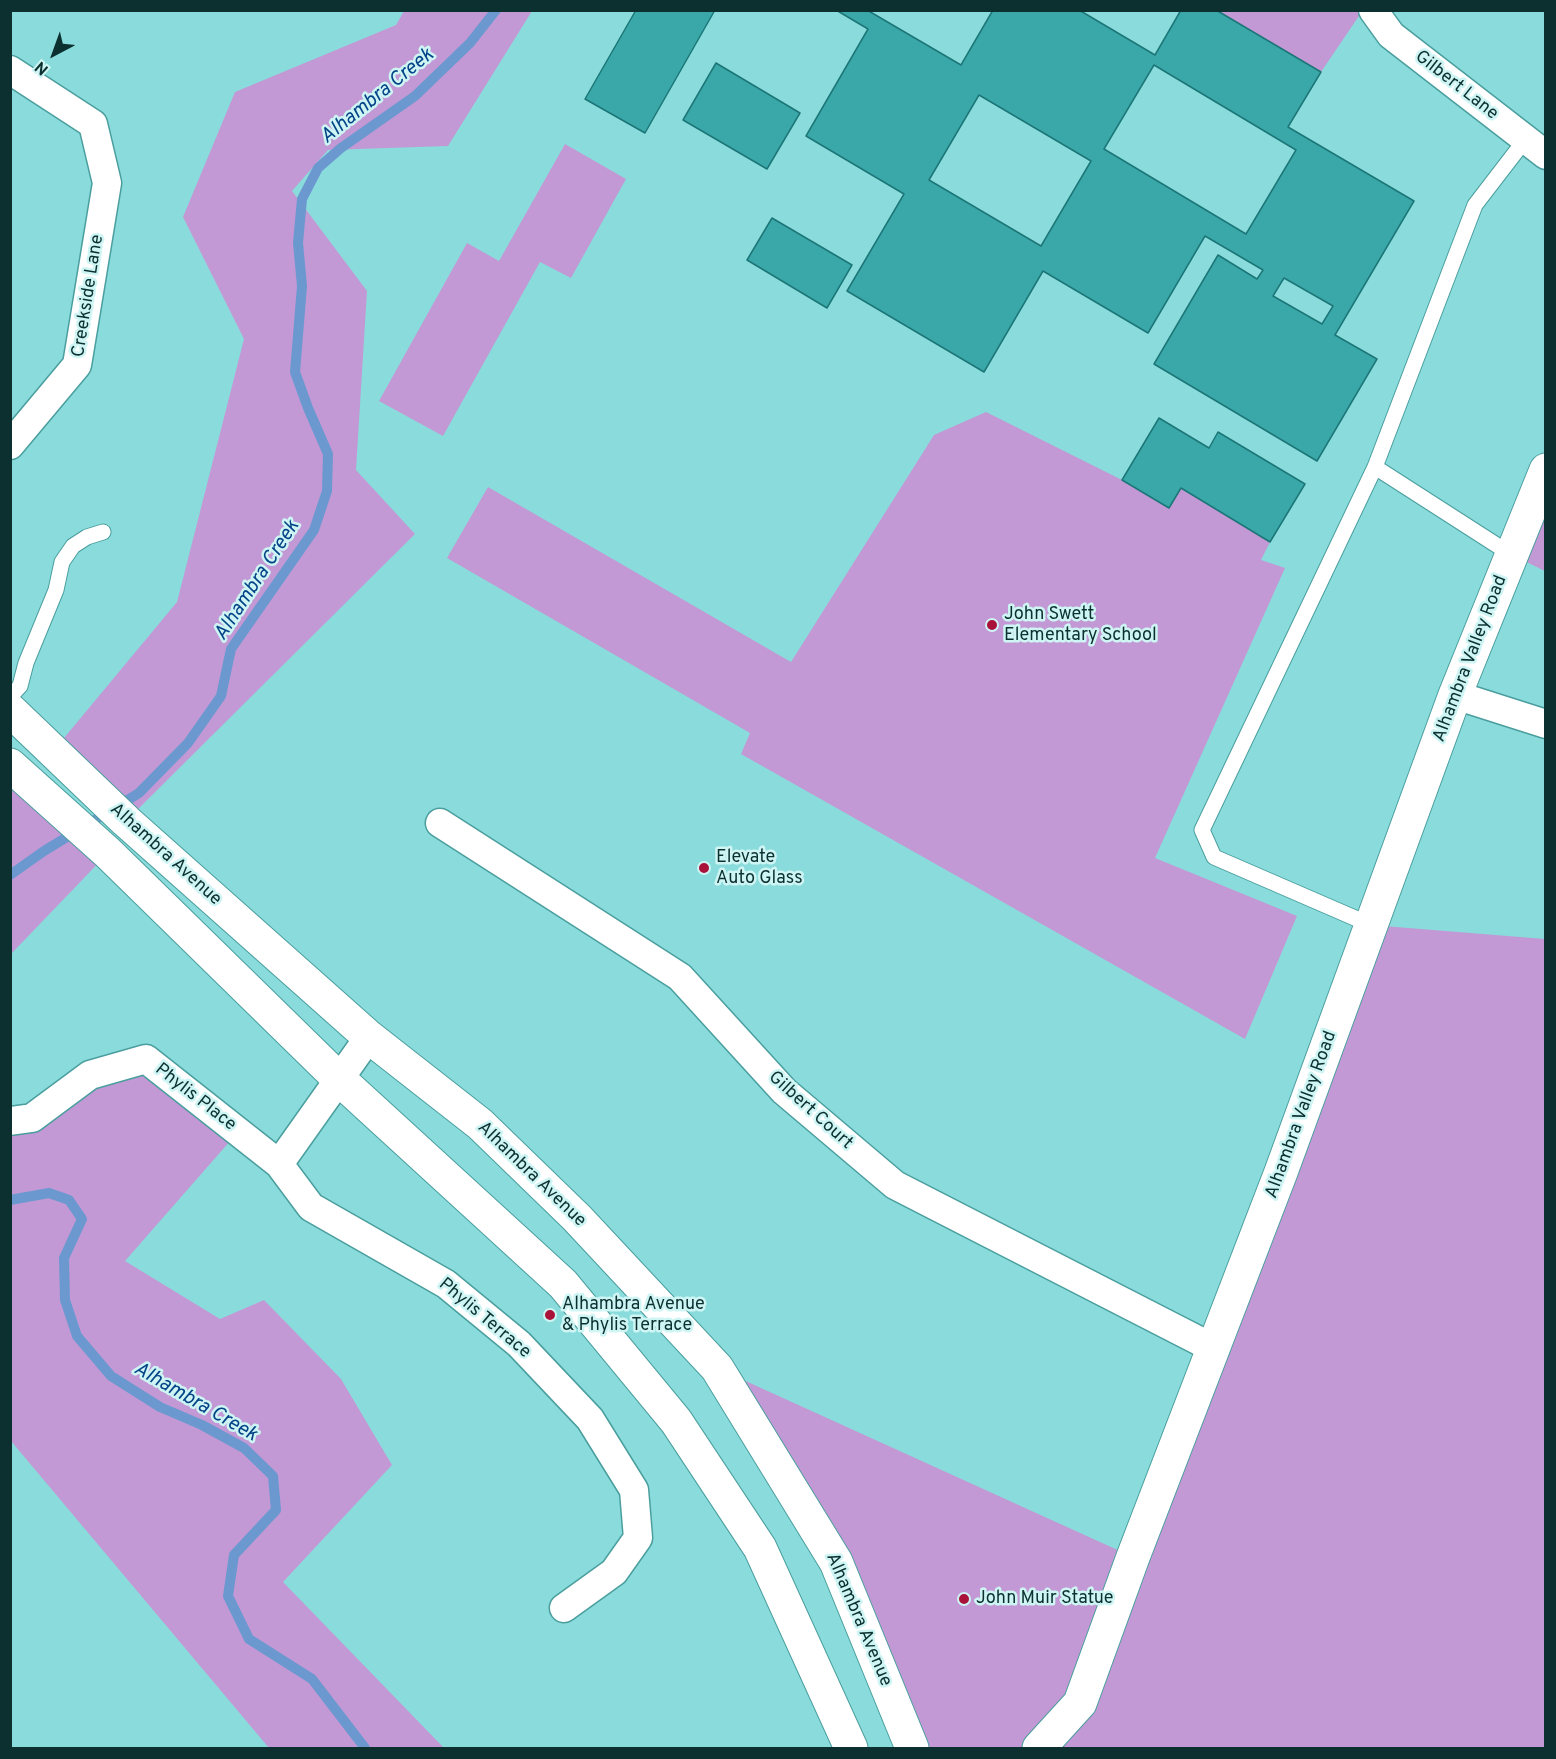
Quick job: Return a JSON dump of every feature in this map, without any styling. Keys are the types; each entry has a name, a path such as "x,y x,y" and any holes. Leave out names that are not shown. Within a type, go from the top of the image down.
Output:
{"main road":[{"name":"Alhambra Valley Road","path":"1040,1749 1080,1703 1133,1557 1215,1349 1455,695 1545,470"},
{"name":"Alhambra Avenue","path":"10,710 126,821 369,1037 480,1124 577,1218 717,1368 836,1562 912,1749"},
{"name":"Alhambra Avenue","path":"16,770 108,853 339,1079 563,1284 676,1421 760,1548 851,1749"}],"street":[{"name":"Gilbert Lane","path":"1373,10 1391,35 1535,148"},
{"name":"Creekside Lane","path":"10,70 93,124 107,183 77,365 10,445"},
{"path":"1455,695 1545,724"},
{"name":"Gilbert Court","path":"440,823 680,977 784,1091 895,1185 1215,1349"},
{"path":"279,1164 369,1037"},
{"name":"Phylis Place","path":"10,1121 32,1118 90,1075 146,1059 279,1164"},
{"name":"Phylis Terrace","path":"279,1164 311,1207 446,1284 510,1337 590,1419 634,1490 638,1538 614,1572 564,1608"}],"lane":[{"path":"1371,924 1214,857 1202,830 1375,467 1474,205 1535,148"},
{"path":"1375,467 1512,555"},
{"path":"10,697 20,686 26,663 56,590 62,561 73,546 87,537 103,532"}],"shaded area":[{"path":"1358,10 1361,13 1321,72 1216,11"},
{"path":"404,11 532,11 448,146 328,150 292,191 367,291 356,470 415,534 126,821 54,750 177,602 244,339 183,217 235,92 396,25"},
{"path":"565,144 626,179 571,278 540,262 443,436 379,401 467,243 499,261"},
{"path":"986,412 1122,480 1168,508 1181,488 1270,542 1261,560 1285,568 1155,858 1297,916 1245,1039 741,754 750,733 447,558 488,487 791,662 934,435"},
{"path":"1545,470 1545,571 1512,555"},
{"path":"11,780 108,853 11,954"},
{"path":"1371,925 1545,939 1545,1748 912,1748 836,1562 717,1368 1133,1557"},
{"path":"146,1059 238,1132 125,1261 220,1319 264,1300 341,1379 392,1465 283,1582 444,1748 269,1748 11,1441 10,1121"}],"building":[{"path":"636,10 715,10 645,133 585,99"},
{"path":"836,10 867,10 961,65 993,10 1079,10 1155,55 1181,10 1216,10 1321,72 1288,127 1414,201 1335,335 1377,359 1317,461 1154,364 1218,255 1257,279 1263,270 1205,236 1148,333 1043,271 984,372 847,291 904,194 806,136 868,29","holes":["1154,65 1296,150 1246,234 1104,149","979,95 1091,161 1041,246 929,180","1284,278 1333,306 1322,324 1273,296"]},
{"path":"716,63 800,113 767,169 683,120"},
{"path":"772,218 852,265 827,308 747,260"},
{"path":"1159,418 1209,448 1218,432 1305,484 1270,542 1181,488 1169,508 1122,480"}],"waterway":[{"name":"Alhambra Creek","path":"10,875 44,851 139,793 188,743 221,696 231,649 314,530 327,491 328,454 295,372 302,286 298,243 302,199 318,168 341,148 415,96 470,43 496,10"},
{"name":"Alhambra Creek","path":"10,1200 49,1193 69,1200 82,1219 64,1258 65,1300 77,1336 111,1376 160,1407 202,1425 244,1448 273,1476 276,1510 234,1555 228,1596 249,1639 312,1679 365,1748"}],"place":[{"name":"John Swett Elementary School","path":"992,625"},
{"name":"Elevate Auto Glass","path":"704,868"},
{"name":"Alhambra Avenue & Phylis Terrace","path":"550,1315"},
{"name":"John Muir Statue","path":"964,1599"}]}
